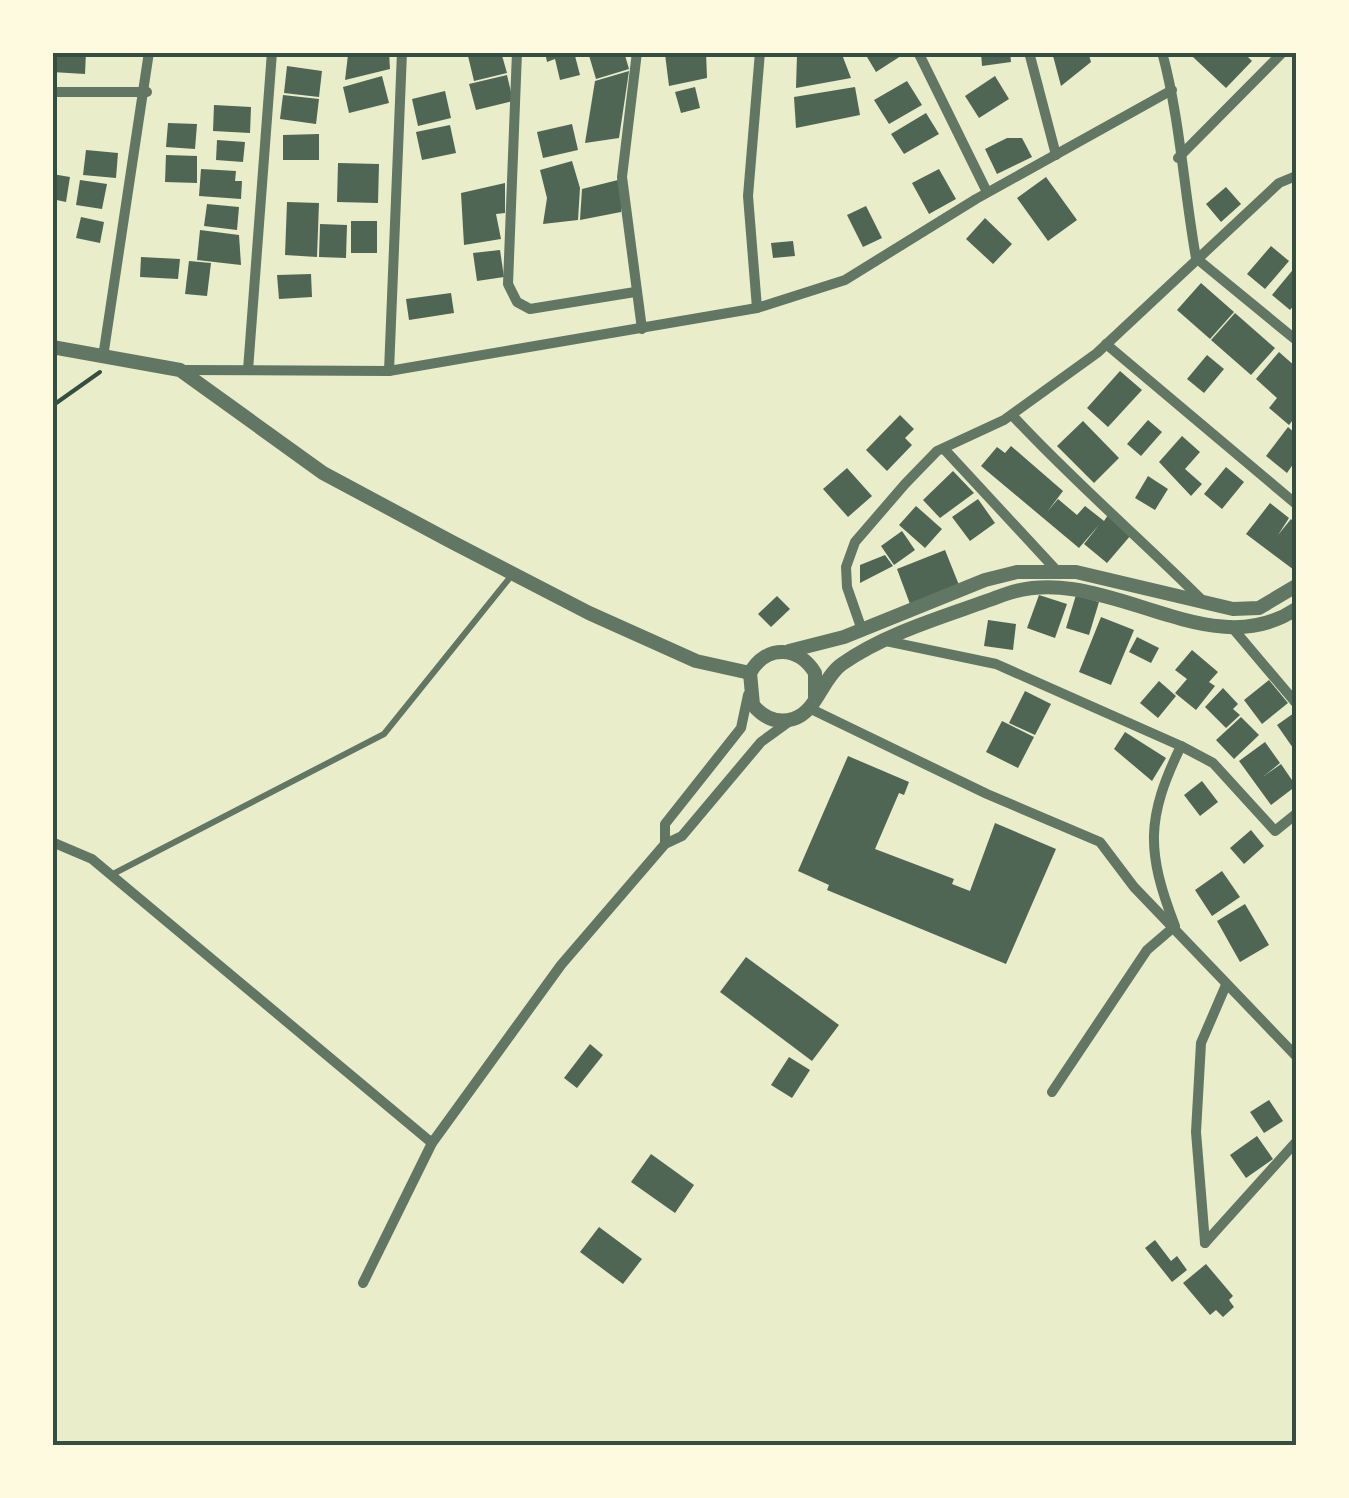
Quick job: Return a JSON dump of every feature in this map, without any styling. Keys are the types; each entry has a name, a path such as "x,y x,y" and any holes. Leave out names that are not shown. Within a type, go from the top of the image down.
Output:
{"street":[{"path":"103,357 147,92 150,52"},
{"path":"248,370 272,52"},
{"path":"389,371 402,52"},
{"path":"517,52 508,225 508,284 516,302 530,309 635,292"},
{"path":"637,52 622,177 642,329"},
{"path":"757,308 748,196 760,52"},
{"path":"918,52 987,192"},
{"path":"1030,52 1056,155"},
{"path":"1162,52 1172,90 1178,158 1196,258 1296,340"},
{"path":"1178,158 1283,52"},
{"path":"52,347 180,370 389,371 757,308 845,280 987,192 1172,90"},
{"path":"53,95 147,92"},
{"path":"862,630 847,587 846,567 856,542 904,484 937,451 1012,415 1106,344 1279,183 1296,176"},
{"path":"1106,344 1296,504"},
{"path":"180,370 323,473 513,574 696,661 750,673"},
{"path":"1012,415 1079,488 1129,527 1230,625 1296,703"},
{"path":"945,450 1057,571"},
{"path":"665,844 665,824 742,728 750,673 764,656 862,630 984,580 1018,572 1057,571 1208,605 1258,608 1296,586"},
{"path":"363,1283 432,1143 560,965 665,844 682,836 761,742 812,703 839,665 886,641 1040,584 1085,589 1167,616 1230,625 1276,620 1296,608"},
{"path":"886,641 996,664 1181,746 1213,763 1275,831 1296,814"},
{"path":"788,651 809,663 815,674 812,703"},
{"path":"748,695 770,719 791,720"},
{"path":"812,703 987,794 1100,842 1134,887 1296,1056"},
{"path":"1175,926 1152,852 1152,820 1160,789 1181,746"},
{"path":"52,842 92,859 432,1143"},
{"path":"1052,1092 1148,950 1175,926"},
{"path":"1226,985 1202,1044 1196,1132 1205,1243 1296,1142"}],"lane":[{"path":"111,875 366,747 384,734 513,574"}],"path":[{"path":"52,406 120,358"}],"building":[{"path":"52,52 86,52 85,74 52,72"},
{"path":"389,52 390,69 345,80 348,55"},
{"path":"501,52 507,73 474,81 468,56"},
{"path":"545,52 574,52 580,75 560,80 555,59 547,62"},
{"path":"588,52 624,52 629,69 596,79"},
{"path":"706,52 707,78 669,86 665,54"},
{"path":"841,52 851,78 796,88 797,55"},
{"path":"864,52 907,52 876,72"},
{"path":"981,52 1010,52 1011,62 982,66"},
{"path":"1052,52 1088,52 1091,62 1061,86"},
{"path":"1198,52 1243,52 1252,61 1226,88 1193,57"},
{"path":"287,66 322,71 319,97 284,93"},
{"path":"629,71 619,138 585,143 595,81"},
{"path":"507,75 513,101 476,110 469,84"},
{"path":"382,76 389,103 349,113 343,87"},
{"path":"995,76 1009,99 979,118 965,96"},
{"path":"907,81 922,105 889,124 874,100"},
{"path":"695,87 700,108 681,113 675,92"},
{"path":"855,87 860,115 796,128 794,97"},
{"path":"445,91 451,118 418,126 412,99"},
{"path":"283,95 319,99 316,124 280,119"},
{"path":"214,105 251,107 250,133 213,131"},
{"path":"926,113 939,134 904,154 891,134"},
{"path":"168,123 197,124 195,149 166,147"},
{"path":"572,124 578,150 543,158 537,132"},
{"path":"450,125 456,153 422,160 416,132"},
{"path":"319,134 319,160 283,160 283,135"},
{"path":"1007,138 1022,138 1032,157 997,174 985,149"},
{"path":"217,140 245,142 243,162 216,160"},
{"path":"86,150 118,153 116,178 83,175"},
{"path":"166,155 197,156 197,183 165,182"},
{"path":"572,161 580,188 578,220 543,224 547,198 540,170"},
{"path":"338,163 379,164 378,203 337,202"},
{"path":"201,169 236,171 235,181 242,181 241,199 199,196"},
{"path":"939,169 956,199 929,214 912,183"},
{"path":"52,174 70,177 66,202 52,199"},
{"path":"1046,177 1077,220 1048,241 1017,198"},
{"path":"622,179 621,212 580,220 582,189"},
{"path":"80,180 107,184 102,209 76,205"},
{"path":"505,183 505,213 496,214 501,239 464,245 461,193"},
{"path":"1226,187 1241,204 1221,222 1206,204"},
{"path":"287,202 319,203 317,257 285,255"},
{"path":"207,204 239,207 237,230 204,226"},
{"path":"866,206 882,238 863,247 847,215"},
{"path":"81,217 104,222 100,243 76,238"},
{"path":"985,218 1012,244 993,264 966,239"},
{"path":"351,221 377,221 377,253 351,253"},
{"path":"320,224 347,225 346,258 319,257"},
{"path":"200,230 239,235 241,265 197,260"},
{"path":"793,241 795,256 773,258 771,243"},
{"path":"1271,246 1289,261 1265,289 1247,274"},
{"path":"500,250 504,277 477,281 473,253"},
{"path":"141,257 180,259 178,279 140,277"},
{"path":"189,261 211,263 207,296 185,294"},
{"path":"1296,266 1296,303 1290,310 1272,295"},
{"path":"311,274 312,297 279,299 277,275"},
{"path":"1201,283 1234,312 1210,339 1177,310"},
{"path":"451,293 454,313 409,320 406,299"},
{"path":"1235,313 1275,348 1251,375 1211,340"},
{"path":"1279,352 1296,367 1296,416 1289,425 1269,408 1277,398 1256,379"},
{"path":"1207,355 1224,369 1204,393 1187,379"},
{"path":"1120,371 1142,390 1108,427 1087,408"},
{"path":"900,415 914,429 905,438 912,445 887,471 866,450"},
{"path":"1148,420 1162,432 1141,456 1127,444"},
{"path":"1083,421 1119,458 1094,483 1057,446"},
{"path":"1288,427 1296,434 1296,460 1287,473 1266,456"},
{"path":"1182,436 1200,452 1185,469 1202,484 1191,496 1159,462"},
{"path":"1011,446 1063,491 1047,512 1058,499 1077,515 1085,506 1104,521 1108,515 1131,535 1107,563 1084,544 1099,525 1079,548 981,466 997,447 1005,453"},
{"path":"1226,467 1244,482 1222,509 1204,494"},
{"path":"847,468 872,496 848,517 823,489"},
{"path":"953,471 974,493 940,518 923,500"},
{"path":"1148,476 1168,489 1155,510 1135,498"},
{"path":"978,499 995,523 970,541 952,517"},
{"path":"1270,503 1289,518 1278,535 1291,519 1296,524 1294,570 1246,534"},
{"path":"916,506 942,529 925,548 899,525"},
{"path":"902,531 915,550 894,565 881,546"},
{"path":"945,550 959,585 910,604 897,569"},
{"path":"885,555 893,566 860,583 860,565"},
{"path":"1039,595 1067,604 1055,638 1027,628"},
{"path":"1076,595 1099,602 1089,635 1066,628"},
{"path":"777,596 790,609 771,627 758,614"},
{"path":"1101,617 1134,630 1111,685 1079,672"},
{"path":"988,620 1016,624 1013,650 984,646"},
{"path":"1137,637 1159,648 1151,663 1129,652"},
{"path":"1192,650 1218,672 1209,682 1215,686 1196,710 1175,693 1187,679 1175,670"},
{"path":"1269,680 1288,703 1262,724 1244,700"},
{"path":"1159,681 1176,696 1158,718 1140,703"},
{"path":"1223,688 1238,704 1233,709 1240,715 1226,728 1205,707"},
{"path":"1025,691 1051,704 1035,735 1009,723"},
{"path":"1294,713 1296,745 1293,748 1277,725"},
{"path":"1241,717 1259,735 1234,759 1216,740"},
{"path":"1002,721 1034,737 1018,768 986,752"},
{"path":"1125,732 1166,758 1152,781 1114,749"},
{"path":"1265,742 1280,763 1264,776 1281,764 1296,786 1271,805 1239,761"},
{"path":"848,756 909,782 904,795 899,793 875,849 954,879 952,884 970,891 995,823 1056,849 1006,964 827,890 829,885 798,871"},
{"path":"1202,781 1218,802 1200,816 1184,795"},
{"path":"1251,830 1264,846 1244,864 1230,848"},
{"path":"1222,871 1240,897 1212,916 1195,890"},
{"path":"1245,904 1269,945 1240,962 1217,921"},
{"path":"746,957 839,1025 812,1061 720,992"},
{"path":"590,1044 603,1055 577,1088 564,1078"},
{"path":"789,1057 810,1070 792,1098 771,1085"},
{"path":"1269,1100 1283,1121 1264,1133 1250,1112"},
{"path":"1257,1136 1273,1159 1246,1178 1230,1155"},
{"path":"651,1154 694,1185 675,1213 631,1182"},
{"path":"599,1227 642,1259 623,1284 580,1252"},
{"path":"1155,1240 1171,1261 1177,1256 1187,1270 1172,1282 1145,1248"},
{"path":"1206,1264 1233,1296 1229,1300 1234,1307 1223,1317 1216,1310 1210,1315 1183,1283"}]}
